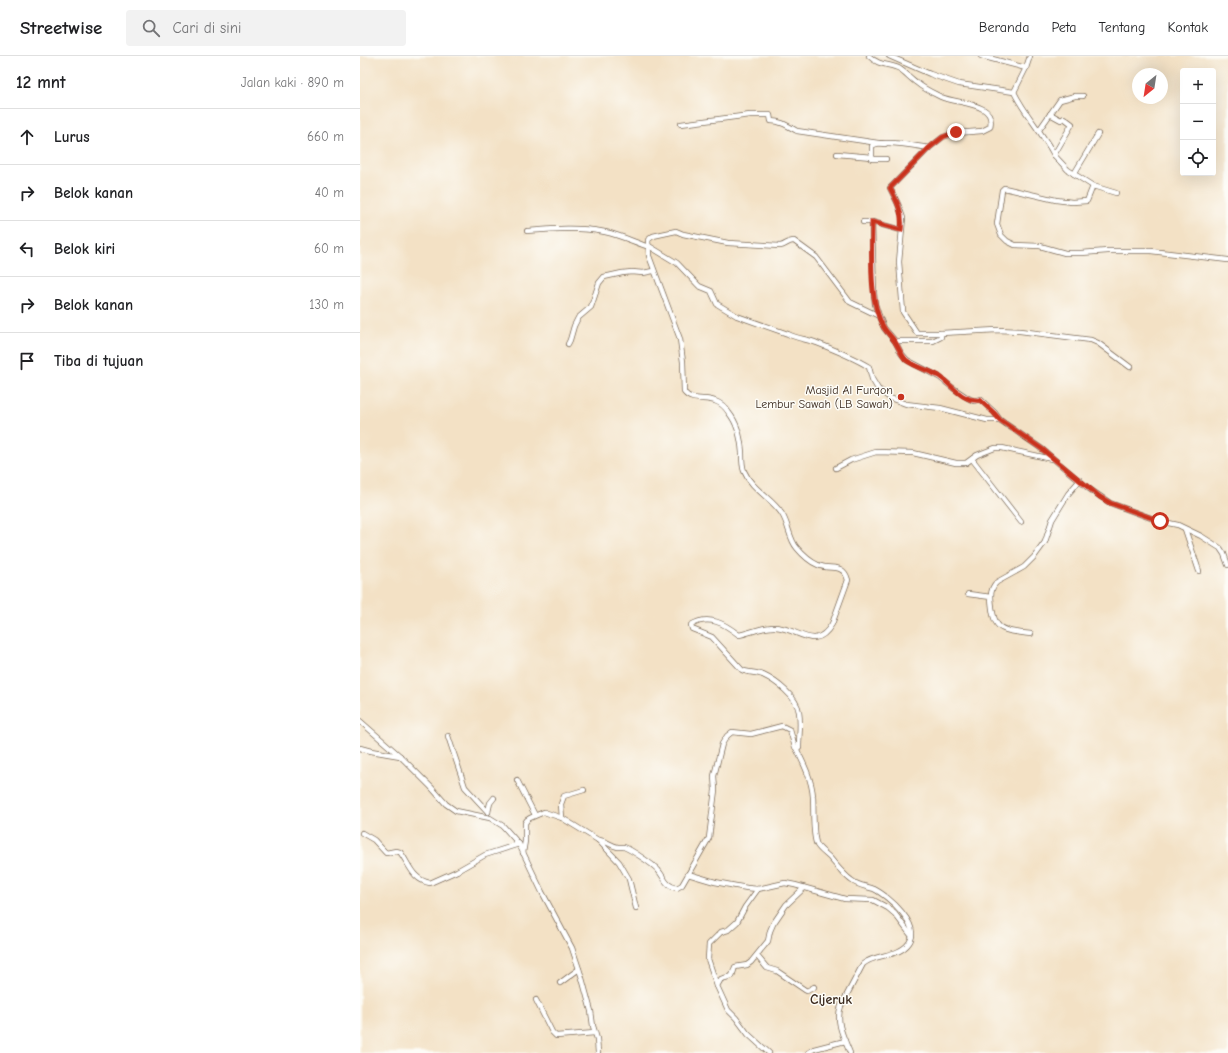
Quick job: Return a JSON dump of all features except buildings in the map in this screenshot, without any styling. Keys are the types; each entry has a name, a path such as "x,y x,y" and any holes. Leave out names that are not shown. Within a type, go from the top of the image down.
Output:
{"street":[{"path":"870,56 873,60 886,66 894,66 900,69 916,83 943,98 980,108 990,115 990,127 986,129 956,132 943,137 929,148 890,188 903,218 899,262 903,312 917,333 1012,330 1091,340 1098,343 1130,368"},
{"path":"889,56 930,74 959,84 1014,92"},
{"path":"981,56 1026,68"},
{"path":"1030,56 1026,68 1014,92 1019,104 1039,130 1054,155 1068,170 1093,186 1116,193"},
{"path":"1039,130 1060,100 1075,96 1083,96"},
{"path":"1050,114 1061,120 1065,118 1072,124 1054,155"},
{"path":"681,124 750,115 770,115 771,121 780,121 786,126 797,131 885,144 929,148"},
{"path":"1074,174 1098,134"},
{"path":"872,157 873,145 885,144"},
{"path":"837,154 872,157 872,159 886,159"},
{"path":"1093,186 1088,200 1078,202 1056,200 1006,188 1004,189 996,224 1001,235 1007,241 1015,245 1040,246 1065,253 1080,254 1108,250 1151,252 1228,260"},
{"path":"863,222 872,222 901,230"},
{"path":"872,222 875,304 884,328 895,341 906,360 940,377 968,398 974,401 980,400 1000,420 1023,435 1088,488 1110,503 1201,536 1220,548 1228,565"},
{"path":"527,231 566,228 587,230 606,233 649,246 677,263 699,286 711,291 720,306 736,316 794,337 816,343 858,360 869,367 872,379 878,389 890,398 906,404 940,408 987,420 1000,420"},
{"path":"796,748 799,747 800,714 795,702 778,684 757,673 745,672 742,670 712,637 690,627 692,624 697,622 719,622 728,626 739,635 775,627 810,638 820,638 829,630 832,624 848,583 847,576 839,569 822,567 816,564 795,546 782,514 775,505 756,488 744,471 741,442 730,413 715,401 689,397 684,392 683,362 680,339 648,255 648,240 651,237 677,231 683,234 728,243 784,246 790,241 794,241 816,257 850,302 879,316"},
{"path":"568,344 578,318 590,307 599,283 604,277 622,273 643,273 654,271"},
{"path":"895,341 933,341 941,337 941,333"},
{"path":"836,468 851,460 876,452 914,453 956,463 966,463 995,448 1002,448 1054,459"},
{"path":"972,459 1021,522"},
{"path":"1030,634 1009,632 999,627 992,614 991,593 993,585 1024,567 1034,557 1045,542 1052,520 1068,494 1080,480"},
{"path":"1185,529 1199,571"},
{"path":"968,594 991,597"},
{"path":"360,721 400,756 446,804 456,811 490,818 503,826 518,844 572,948 591,1011 598,1053"},
{"path":"598,840 602,840 629,850 659,870 664,882 670,886 680,887 709,838 715,790 714,776 721,748 728,735 734,732 751,734 782,726 790,730 796,748 808,772 813,796 813,820 817,844 852,881 887,897 906,917 910,926 911,935 909,942 902,949 893,954 869,960 863,964 839,1012 839,1019 850,1053"},
{"path":"448,736 465,787 488,812 490,818"},
{"path":"360,748 400,756"},
{"path":"517,780 535,816"},
{"path":"562,818 561,804 564,796 584,790"},
{"path":"488,812 490,803 494,798"},
{"path":"523,854 525,823 530,818 544,812 562,818 598,840 619,862 629,879 636,908"},
{"path":"362,833 374,840 386,853 396,850 400,852 412,872 428,883 432,883 457,871 485,855 518,844"},
{"path":"688,874 715,882 758,889 785,883 846,900 873,900 895,914 911,935"},
{"path":"717,986 721,979 732,976 735,967 749,964 768,941 773,924 786,905 804,888"},
{"path":"758,889 745,907 737,922 728,930 721,932 709,944 708,959 717,986 728,1010 748,1034 769,1053"},
{"path":"756,956 767,968 778,971 805,990 808,991 814,988"},
{"path":"560,982 579,969"},
{"path":"536,1000 552,1032 556,1036 595,1034"},
{"path":"808,1053 814,1049 845,1041"}],"place":[{"name":"Masjid Al Furqon Lembur Sawah (LB Sawah)","path":"901,397"}],"district":[{"name":"Cijeruk","path":"831,999"}],"route":[{"path":"956,132 943,137 929,148 890,188 903,218 901,230 872,222 873,284 875,304 884,328 895,341 906,360 940,377 968,398 974,401 980,400 1000,420 1042,449 1100,497 1110,503 1160,521"}]}
